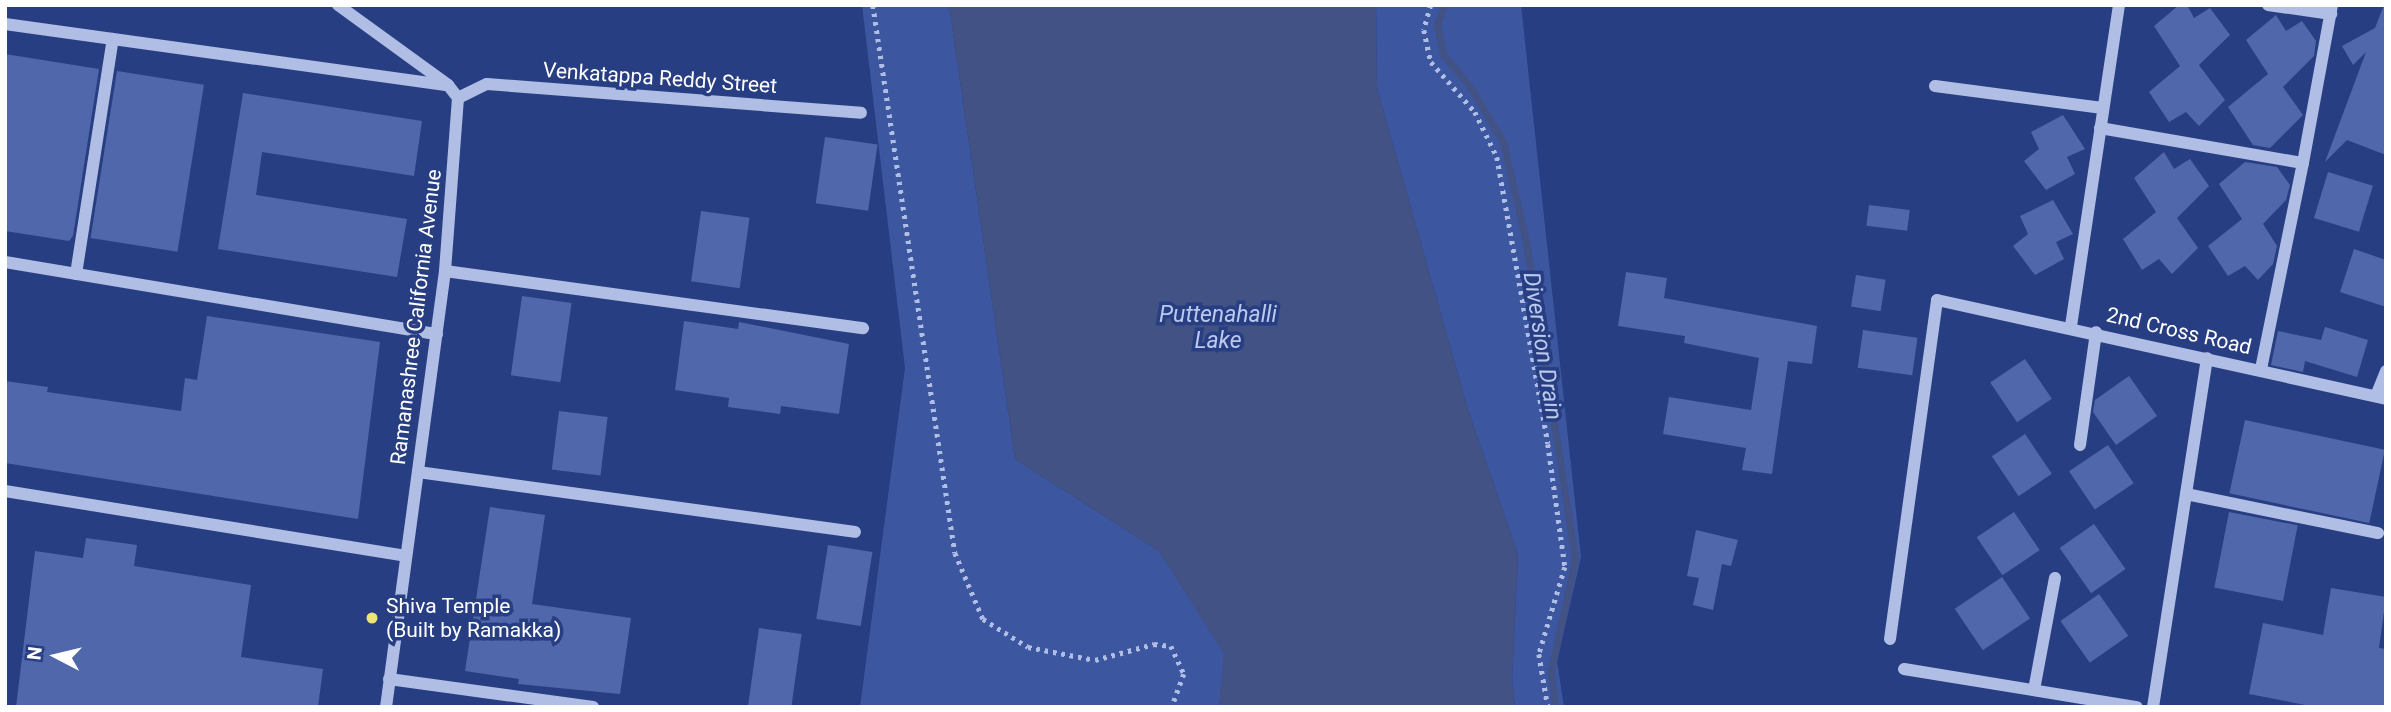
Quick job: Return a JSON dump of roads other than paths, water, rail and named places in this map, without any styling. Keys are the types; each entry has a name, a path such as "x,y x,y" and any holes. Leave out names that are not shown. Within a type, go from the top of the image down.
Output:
{"street":[{"path":"338,5 448,85 458,98"},
{"path":"2071,326 2119,5"},
{"path":"2261,369 2332,10 2268,5"},
{"path":"5,24 448,85"},
{"path":"76,274 113,39"},
{"name":"Venkatappa Reddy Street","path":"458,98 487,84 861,113"},
{"path":"1935,86 2104,108"},
{"name":"Ramanashree California Avenue","path":"386,707 445,271 458,98"},
{"path":"2100,128 2303,163"},
{"path":"5,262 437,334"},
{"path":"445,271 863,328"},
{"name":"2nd Cross Road","path":"1890,639 1937,300 2071,326 2381,397"},
{"path":"2080,445 2096,332"},
{"path":"2153,707 2207,358"},
{"path":"2381,397 2386,371"},
{"path":"418,472 855,532"},
{"path":"5,491 406,556"},
{"path":"2186,494 2378,533"},
{"path":"2034,690 2055,579"},
{"path":"1904,669 2137,707"},
{"path":"389,679 593,707"}],"water":[{"name":"Puttenahalli Lake","path":"949,5 1376,5 1377,88 1469,413 1518,554 1512,680 1515,707 1219,707 1224,654 1159,551 1015,459"}],"waterway":[{"name":"Diversion Drain","path":"1444,5 1437,25 1443,54 1471,88 1503,142 1526,242 1575,559 1551,671 1555,707"}],"place":[{"name":"Shiva Temple (Built by Ramakka)","path":"372,618"}]}
